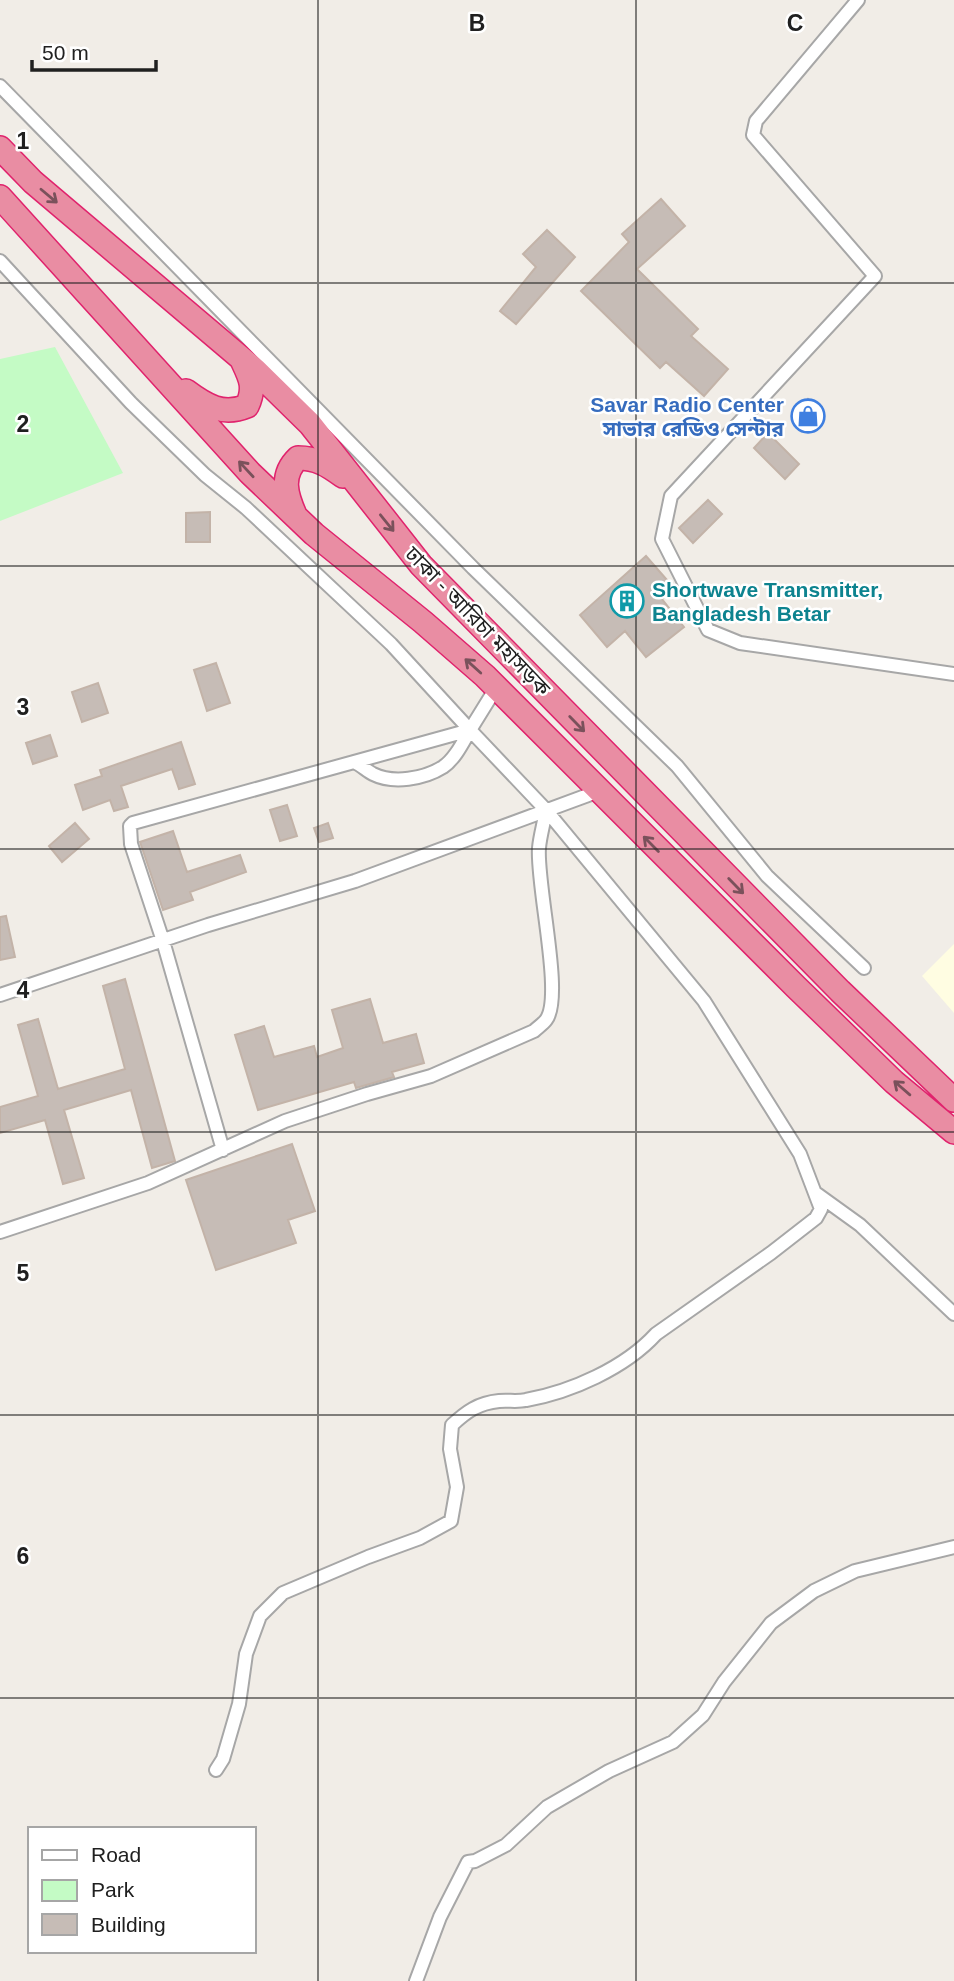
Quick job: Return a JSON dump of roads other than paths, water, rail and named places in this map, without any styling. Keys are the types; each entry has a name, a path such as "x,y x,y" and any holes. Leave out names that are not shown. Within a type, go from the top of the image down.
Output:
{"highway":[{"name":"ঢাকা - আরিচা মহাসড়ক","path":"0,148 33,182 240,357 310,424 421,565 830,982 954,1100"},
{"name":"ঢাকা - আরিচা মহাসড়ক","path":"0,197 250,474 314,534 423,621 496,688 884,1073 954,1132"},
{"path":"156,369 198,400 219,410 237,410 247,405 253,394 250,377 240,357"},
{"path":"296,518 288,498 286,478 290,466 298,458 323,462 366,497"}],"street":[{"path":"858,0 756,121 753,135 875,275 671,496 662,539 708,630 740,643 954,674"},
{"path":"0,86 473,568 677,766 767,876 864,968"},
{"path":"0,261 131,403 205,475 246,508 391,644 546,810 704,1001 800,1154 821,1209 816,1218 656,1334 642,1349 618,1367 578,1385 526,1401 497,1401 471,1408 452,1425 450,1449 457,1487 451,1521 420,1538 283,1593 260,1616 246,1654 239,1703 226,1750 216,1770"},
{"path":"354,762 372,774 398,781 444,767 456,753 496,688"},
{"path":"223,1150 163,941 131,844 128,832 132,823 470,730"},
{"path":"0,995 355,881 599,791"},
{"path":"0,1232 148,1184 285,1121 431,1076 534,1031 547,1019 552,1000 539,847 546,810"},
{"path":"817,1194 860,1225 954,1314"},
{"path":"416,1981 440,1917 468,1862 506,1844 547,1807 610,1771 673,1742 703,1715 724,1682 771,1623 814,1591 855,1571 954,1547"}],"place":[{"name":"Savar Radio Center সাভার রেডিও সেন্টার","path":"808,416"},
{"name":"Shortwave Transmitter, Bangladesh Betar","path":"627,601"}]}
